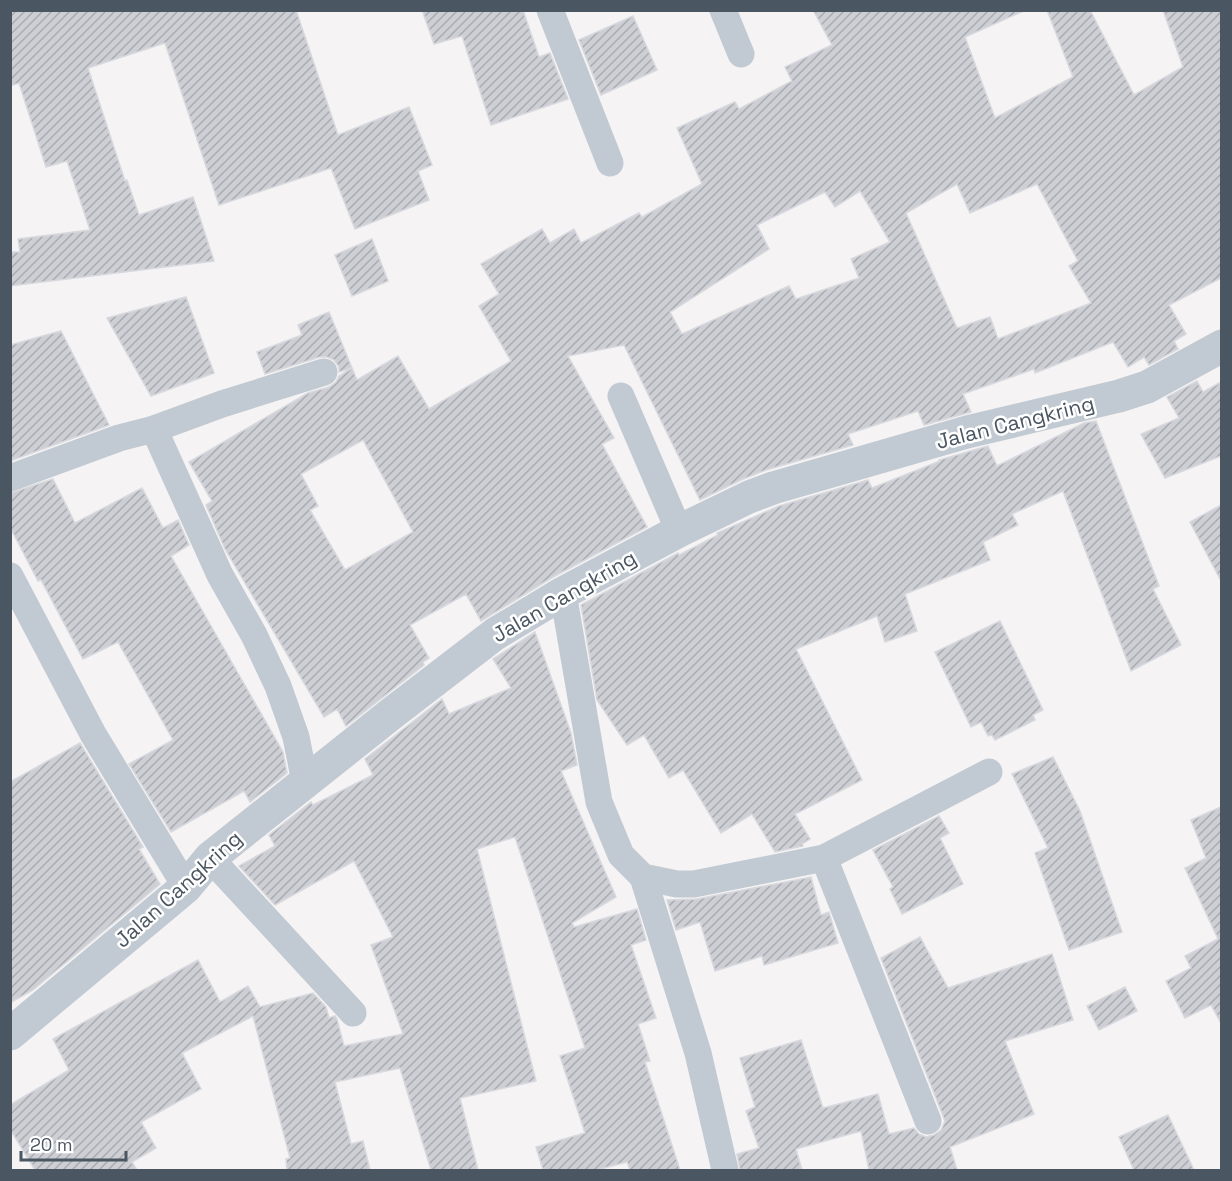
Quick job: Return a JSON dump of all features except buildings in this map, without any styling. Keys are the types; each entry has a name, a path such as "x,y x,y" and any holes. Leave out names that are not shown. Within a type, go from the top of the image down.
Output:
{"street":[{"path":"550,10 610,163"},
{"path":"723,10 741,54"},
{"name":"Jalan Cangkring","path":"13,1024 186,887 210,858 305,782 495,634 563,593 679,531 749,497 967,432 1119,396 1147,387 1221,346"},
{"path":"10,478 119,438 154,429 222,404 324,372"},
{"path":"621,396 679,531"},
{"path":"154,429 220,575 254,635 278,686 296,736 305,782"},
{"path":"10,576 93,734 186,887"},
{"path":"563,593 599,802 621,855 644,877 698,1053 725,1170"},
{"path":"644,877 677,884 694,884 824,858 989,772"},
{"path":"210,858 353,1013"},
{"path":"824,858 928,1121"}]}
